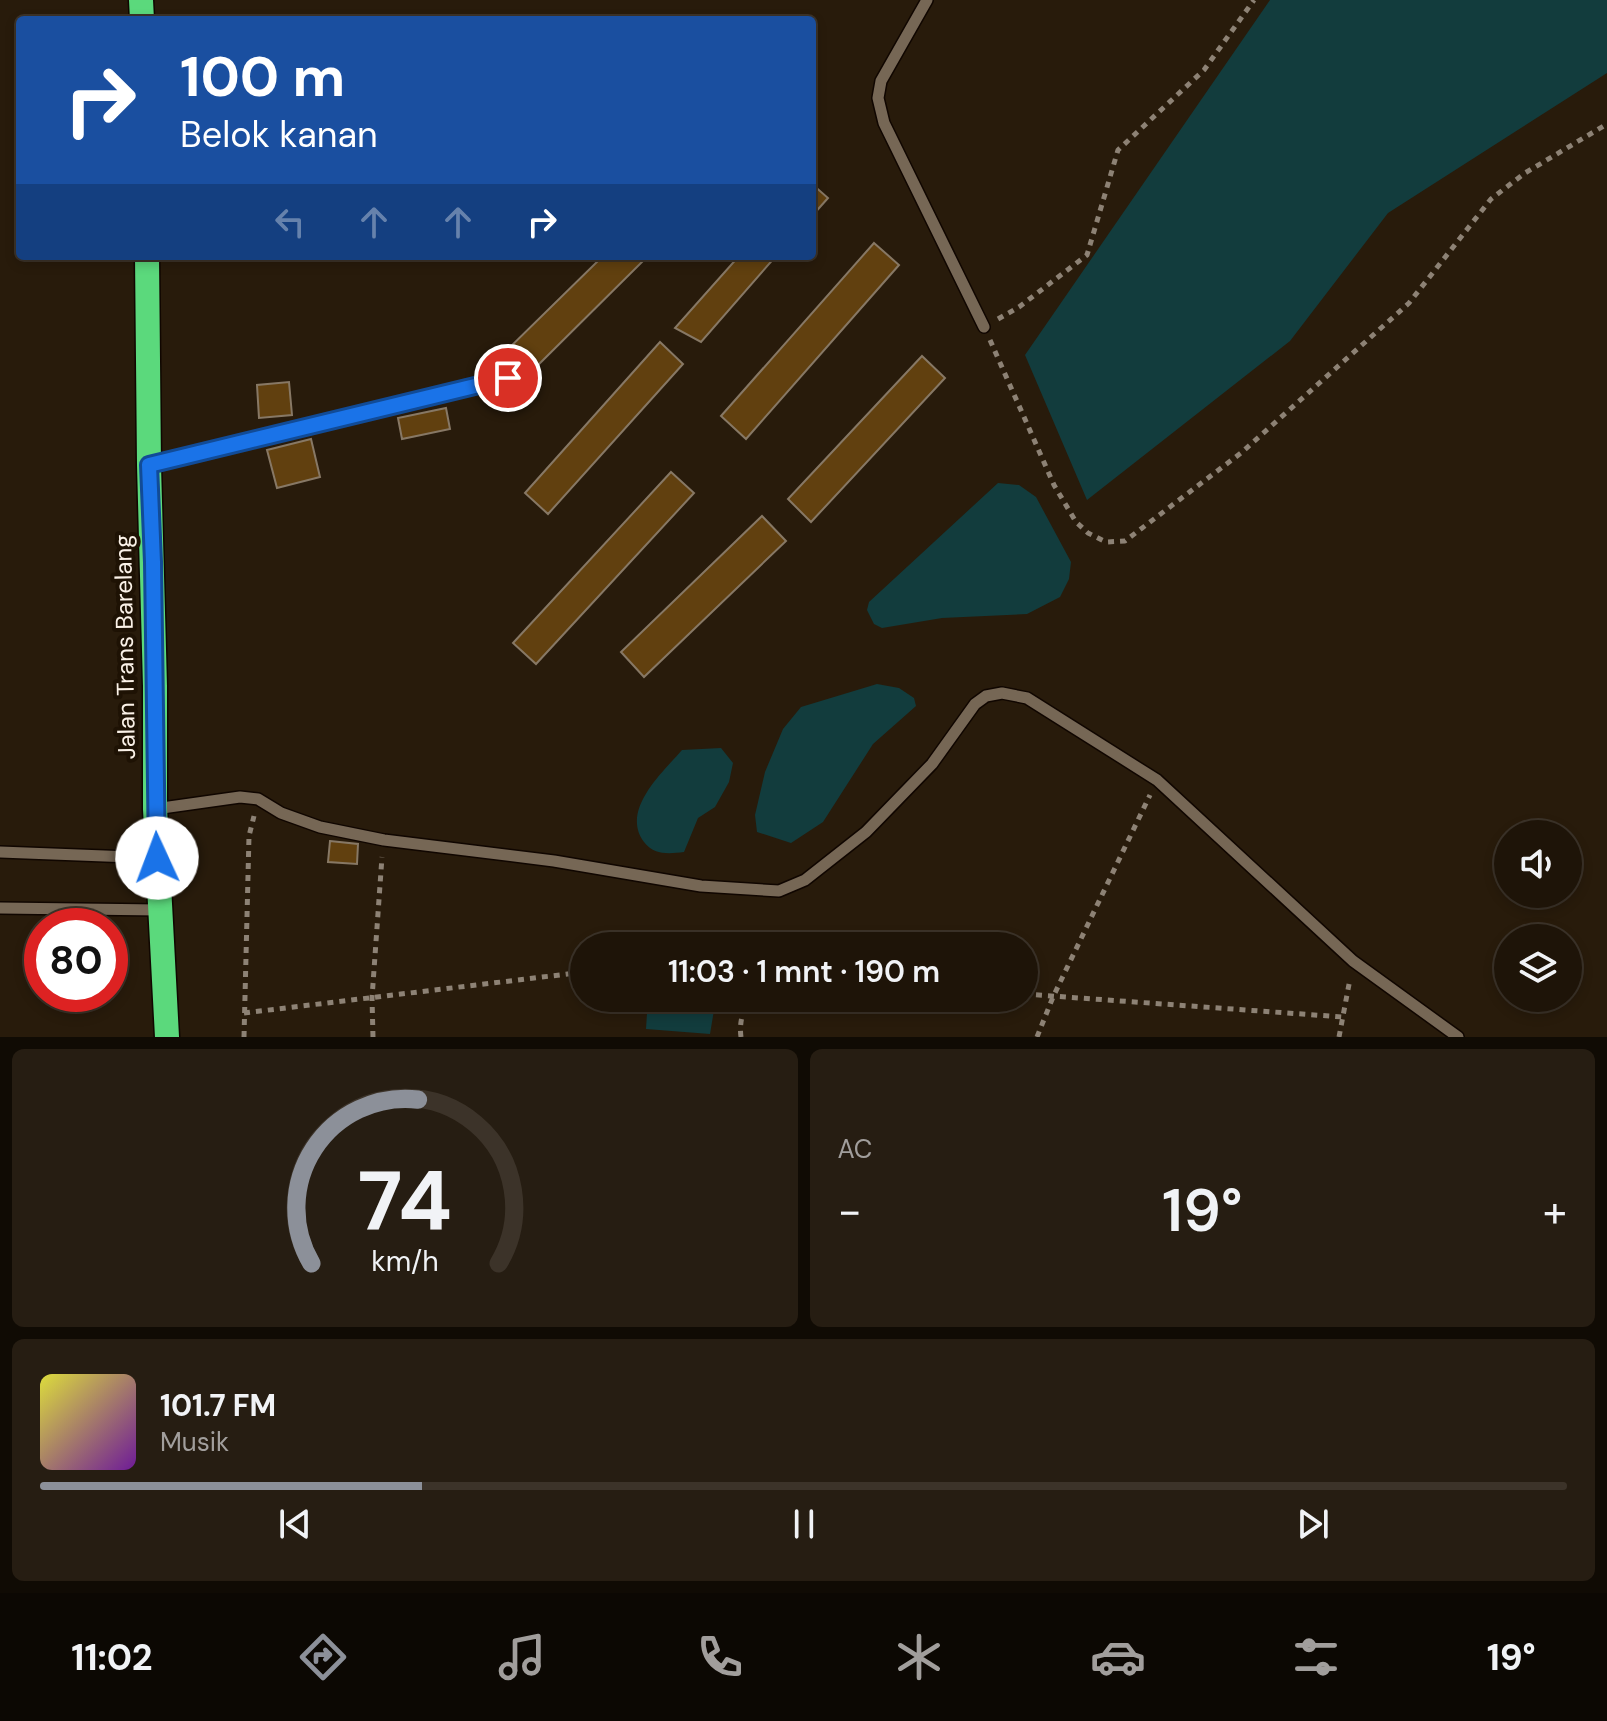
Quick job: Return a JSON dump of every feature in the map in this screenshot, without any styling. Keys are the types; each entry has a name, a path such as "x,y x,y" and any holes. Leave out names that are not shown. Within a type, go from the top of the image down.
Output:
{"highway":[{"name":"Jalan Trans Barelang","path":"147,260 155,809 167,1037"}],"lane":[{"path":"927,0 881,81 878,98 884,123 984,327"},
{"path":"149,465 508,378"},
{"path":"155,809 240,797 258,799 281,813 320,827 384,840 554,861 701,886 779,891 805,880 866,832 932,764 975,704 986,696 1002,693 1027,698 1157,780 1353,961 1458,1037"},
{"path":"0,852 157,858"},
{"path":"0,908 160,910"}],"path":[{"path":"1254,0 1204,70 1118,150 1087,255 1019,307 984,327 1054,485 1076,522 1088,533 1106,542 1125,541 1241,453 1409,303 1491,199 1525,173 1607,124"},
{"path":"1037,1037 1053,997 1157,780"},
{"path":"244,1037 249,836 258,799"},
{"path":"373,1037 372,998 384,840"},
{"path":"1339,1037 1353,961"},
{"path":"244,1013 570,974"},
{"path":"1038,995 1343,1017"},
{"path":"741,1037 743,1012"}],"water":[{"path":"1270,0 1607,0 1607,73 1388,213 1290,341 1087,500 1025,355"},
{"path":"998,483 1019,485 1036,497 1071,562 1069,579 1060,597 1027,614 942,618 882,628 874,624 867,610 869,602"},
{"path":"877,684 899,688 914,698 916,706 873,744 823,822 791,843 757,832 755,815 765,772 783,729 801,707"},
{"path":"721,748 733,763 729,782 715,807 698,818 684,852 667,853 652,849 638,830 637,817 640,805 655,780 682,750"},
{"path":"647,1012 714,1012 710,1034 646,1029"}],"building":[{"path":"816,188 828,198 816,212"},
{"path":"874,243 899,265 746,439 721,416"},
{"path":"599,260 644,260 528,375 505,352"},
{"path":"735,260 773,260 701,342 675,328"},
{"path":"660,342 683,364 548,514 525,493"},
{"path":"922,356 945,378 811,522 788,499"},
{"path":"289,382 292,415 259,418 257,385"},
{"path":"446,408 450,429 402,439 398,418"},
{"path":"311,439 320,477 277,488 267,450"},
{"path":"671,472 694,493 536,664 513,643"},
{"path":"762,516 786,541 644,677 621,652"},
{"path":"330,841 358,844 357,864 328,862"}],"route":[{"path":"157,858 149,465 508,378"}]}
